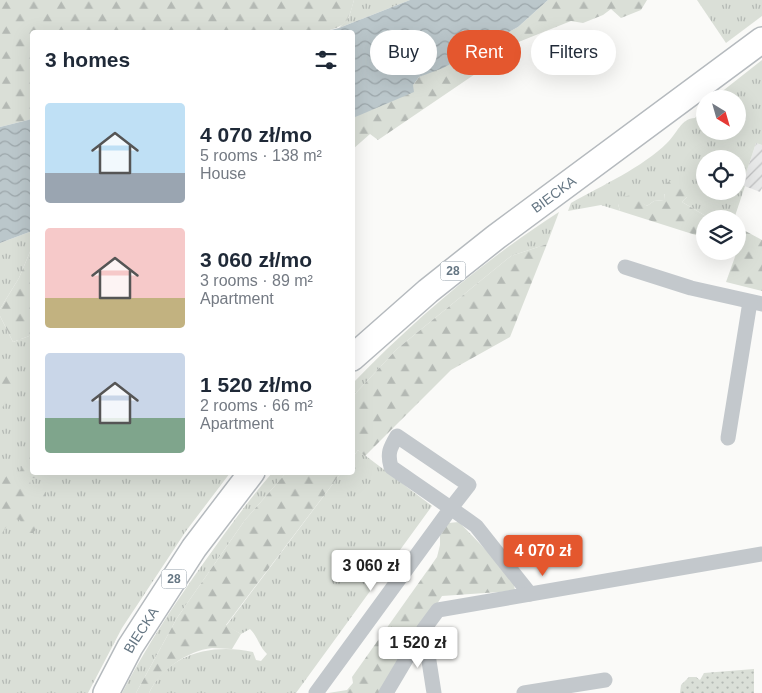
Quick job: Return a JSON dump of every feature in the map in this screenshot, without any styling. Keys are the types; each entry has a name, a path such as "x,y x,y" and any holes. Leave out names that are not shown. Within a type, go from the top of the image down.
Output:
{"main road":[{"name":"BIECKA","path":"355,355 428,291 496,237 762,40"},
{"name":"BIECKA","path":"106,693 130,647 194,548 250,475"}],"street":[{"path":"625,267 691,288 756,303 728,438"},
{"path":"316,693 451,508 469,485 397,436 390,447 388,458 391,467 451,508 476,526 530,594"},
{"path":"386,693 424,629 438,610 762,554"},
{"path":"424,629 434,693"},
{"path":"524,693 604,680"}],"shaded area":[{"path":"756,143 762,145 762,188 760,192 746,187 746,173"}],"green space":[{"path":"0,0 354,0 348,19 337,28 330,30 30,30 30,120 0,127"},
{"path":"354,0 410,0 339,28 349,17"},
{"path":"548,0 647,0 641,10 621,18 611,9 603,15 583,23 571,21 548,30 531,30 531,37 521,41 521,30 513,30"},
{"path":"697,0 762,0 762,16 726,43"},
{"path":"762,60 762,145 756,143 746,173 746,150 696,150 696,200 740,200 737,210 696,210 682,202 687,197 664,194 664,200 654,201 647,206 640,202 618,204 620,211 601,205 568,211 571,203 621,176 657,152 686,121 696,117 696,140 746,140 746,90 724,90"},
{"path":"447,65 447,75 474,75 378,140 370,134 355,147 355,117 413,85 419,77 437,75 437,69"},
{"path":"670,181 679,182 686,192 687,197 682,202 696,210 696,235 620,211 618,204 622,197 632,195 647,206 654,201 664,200 665,184"},
{"path":"559,212 547,244 511,256 397,349 355,394 355,381 401,336 477,270"},
{"path":"746,231 762,240 762,291 726,282 734,260 746,260"},
{"path":"30,232 30,252 19,278 0,309 0,243"},
{"path":"547,244 510,337 451,370 365,456 358,450 355,454 355,394 397,349 511,256"},
{"path":"30,252 30,336 13,342 0,316 0,309 19,278"},
{"path":"0,316 13,342 30,336 30,475 228,475 186,531 122,628 88,693 0,693"},
{"path":"0,362 3,363 10,376 11,387 8,398 0,411"},
{"path":"358,450 432,506 296,693 149,693 157,679 168,668 193,654 208,650 238,650 253,652 256,660 261,661 267,654 250,629 241,634 226,626 339,475 355,475 355,454"},
{"path":"30,456 30,475 52,475 46,479 32,478 30,480 31,491 42,490 46,492 46,498 42,501 29,503 27,508 27,512 38,517 40,524 33,533 27,533 20,520 17,519 7,525 0,538 0,481 9,474 20,471"},
{"path":"270,475 284,475 245,520 177,618 136,693 122,693 151,642 183,593 254,494"},
{"path":"284,475 339,475 226,625 241,634 232,649 212,648 184,657 167,669 149,693 136,693 177,618 245,520"},
{"path":"459,522 513,578 515,591 442,596 382,693 328,693 347,690 353,683 352,677 437,557 440,533 448,523"},
{"path":"754,669 754,693 680,693 681,685 689,677 696,677 700,680 704,673"}],"water":[{"path":"410,0 548,0 513,30 447,30 447,66 437,70 437,30 370,30 370,75 424,75 419,77 413,85 414,92 355,117 355,30 331,30"},
{"path":"30,120 30,232 0,243 0,127"}]}
